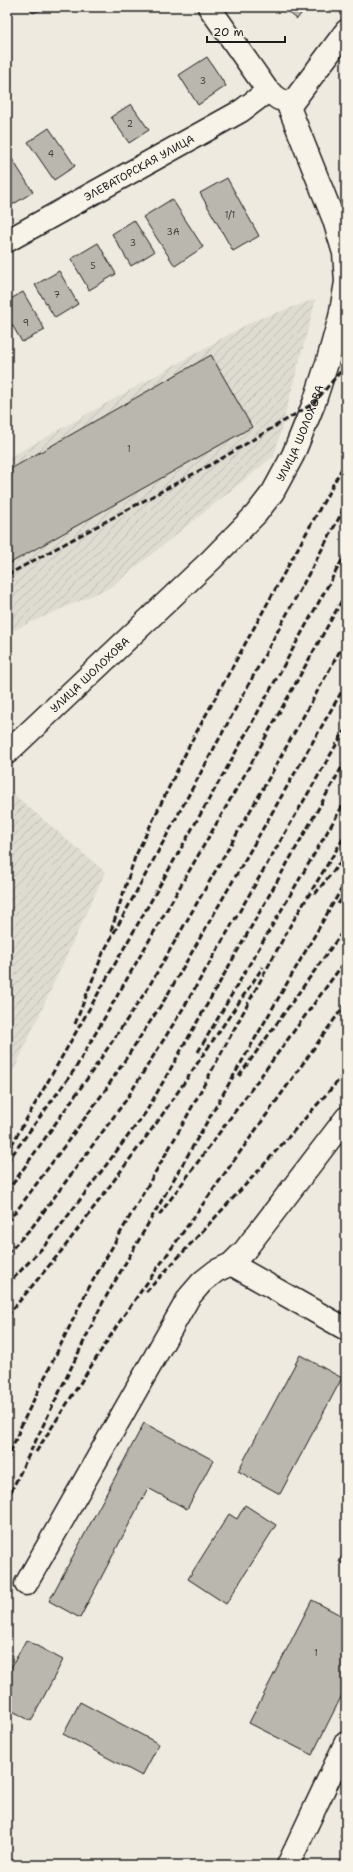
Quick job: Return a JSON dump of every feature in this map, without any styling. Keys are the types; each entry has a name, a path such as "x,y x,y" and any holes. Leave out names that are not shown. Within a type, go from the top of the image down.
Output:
{"street":[{"path":"209,7 268,91 289,108 346,31"},
{"name":"ЭЛЕВАТОРСКАЯ УЛИЦА","path":"7,241 241,111 268,91"},
{"name":"УЛИЦА ШОЛОХОВА","path":"7,753 205,566 256,514 273,492 293,455 314,403 330,353 340,317 346,282 344,253 336,227 289,108"},
{"path":"26,1584 189,1297 202,1282 216,1271 230,1264 245,1250 346,1118"},
{"path":"230,1264 346,1329"},
{"path":"288,1865 346,1742"}],"shaded area":[{"path":"316,299 274,456 111,587 7,633 7,459 253,321"},
{"path":"11,792 105,872 7,1085 7,795"}],"building":[{"path":"30,7 47,7 33,13"},
{"path":"282,7 306,7 297,19"},
{"path":"207,57 226,86 198,105 179,75"},
{"path":"131,104 149,130 129,143 111,117"},
{"path":"49,128 75,166 54,180 28,142"},
{"path":"7,151 33,192 12,205 7,196"},
{"path":"227,178 259,236 233,251 200,193"},
{"path":"172,199 203,247 175,266 143,217"},
{"path":"134,220 154,252 131,266 112,234"},
{"path":"98,243 116,274 89,290 71,259"},
{"path":"59,271 78,304 55,318 35,285"},
{"path":"23,292 45,330 22,342 7,316 7,301"},
{"path":"211,355 252,427 7,565 7,471"},
{"path":"300,1355 342,1378 280,1494 238,1471"},
{"path":"144,1423 213,1460 187,1509 148,1488 80,1618 49,1601"},
{"path":"245,1505 276,1525 226,1604 188,1579 229,1514 237,1519"},
{"path":"346,1548 346,1565 339,1562"},
{"path":"312,1600 346,1618 346,1687 312,1755 249,1723"},
{"path":"26,1640 63,1660 31,1721 7,1708 7,1675"},
{"path":"80,1702 159,1744 142,1776 63,1734"},
{"path":"346,1825 346,1840 340,1837"}],"railway":[{"path":"7,575 219,460 314,403 346,365"},
{"path":"111,931 135,857 191,742 346,461"},
{"path":"75,1024 103,953 346,505"},
{"path":"7,1153 228,766 346,553"},
{"path":"7,1162 75,1069 245,774 346,593"},
{"path":"7,1192 89,1076 148,988 265,785 346,640"},
{"path":"7,1222 104,1092 165,999 346,684"},
{"path":"7,1254 33,1226 126,1100 184,1007 346,728"},
{"path":"7,1285 49,1241 146,1112 346,760"},
{"path":"198,1052 346,800"},
{"path":"7,1461 21,1426 87,1291 179,1131 290,926 346,834"},
{"path":"315,894 346,855"},
{"path":"7,1500 103,1302 346,881"},
{"path":"338,904 346,893"},
{"path":"239,1076 346,927"},
{"path":"159,1215 346,960"},
{"path":"7,1316 63,1249 158,1121 263,967"},
{"path":"36,1452 122,1318 346,1003"},
{"path":"146,1292 261,1168 346,1072"}]}
